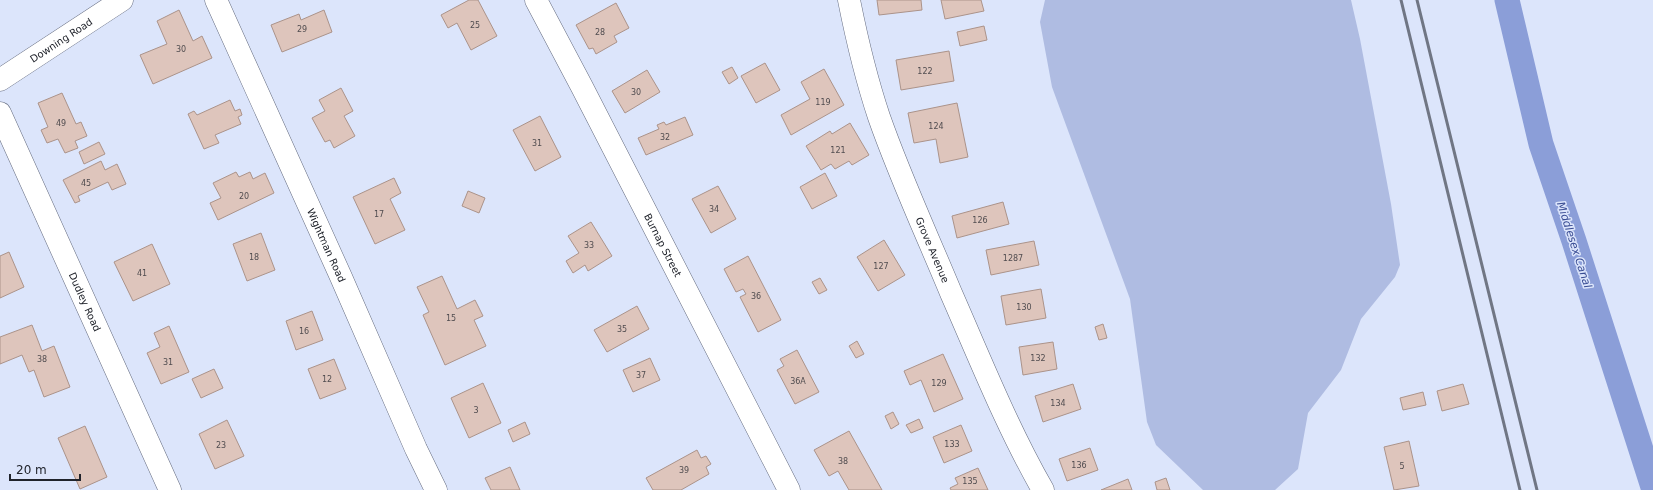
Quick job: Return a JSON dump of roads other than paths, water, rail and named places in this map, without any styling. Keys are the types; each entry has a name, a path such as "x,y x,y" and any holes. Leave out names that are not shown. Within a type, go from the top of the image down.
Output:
{"street":[{"name":"Downing Road","path":"0,80 122,0"},
{"name":"Wightman Road","path":"216,0 338,270 416,449 436,490"},
{"name":"Burnap Street","path":"536,0 789,490"},
{"name":"Grove Avenue","path":"849,0 856,36 872,94 903,180 986,373 1020,447 1043,490"},
{"name":"Dudley Road","path":"0,113 170,490"}],"waterway":[{"name":"Middlesex Canal","path":"1507,0 1541,144 1574,241 1653,487"}],"railway":[{"path":"1401,0 1520,490"},
{"path":"1417,0 1537,490"}]}
